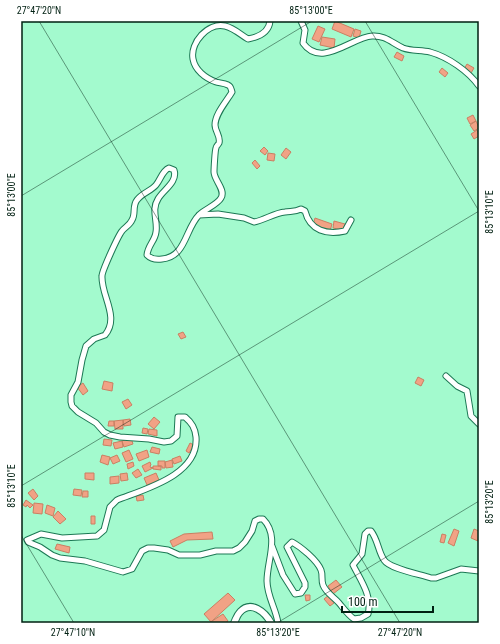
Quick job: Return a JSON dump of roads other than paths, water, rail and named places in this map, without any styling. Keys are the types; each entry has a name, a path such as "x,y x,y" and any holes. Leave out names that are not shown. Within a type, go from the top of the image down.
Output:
{"street":[{"path":"21,544 41,534 62,538 97,536 104,530 110,508 117,500 162,483 176,474 194,455 196,443 195,428 184,417 178,417 177,436 171,441 164,442 149,439 120,437 104,432 96,423 75,409 72,406 71,395 78,382 86,346 94,339 105,335 108,330 111,315 103,286 102,272 118,237 133,219 134,204 136,201 155,186 166,170 169,168 174,170 176,174 174,180 156,203 154,210 156,233 148,248 148,255 151,258 162,259 168,258 179,252 186,241 190,228 199,216 221,198 222,193 214,173 215,148 219,143 219,138 215,127 217,117 232,92 228,85 204,76 193,60 193,50 204,32 215,26 224,25 233,28 248,40 261,35 267,30 270,26 270,21"},
{"path":"301,21 305,30 302,43 306,47 316,52 328,53 366,37 377,36 391,40 404,48 430,52 447,59 472,78 479,86"},
{"path":"199,216 218,214 244,218 254,222 273,215 284,212 293,212 300,209 305,211 309,223 330,233 345,231 351,220"},
{"path":"446,376 457,386 467,391 472,416 479,424"},
{"path":"27,540 30,544 40,547 52,555 60,558 85,561 124,572 132,569 142,551 148,548 168,550 179,555 200,555 216,551 233,551 245,542 255,526 255,521 263,519 269,525 271,532 267,581 270,599 276,613 278,623"},
{"path":"271,545 284,575 295,594 301,593 305,587 305,583 287,546 292,542 316,562 322,572 322,583 326,591 339,602 354,621 368,614 369,609 365,586 353,565 362,554 365,534 368,532 371,531 375,536 384,559 391,566 431,578 436,578 461,569 479,571"},
{"path":"234,623 240,611 244,608 252,607 261,611 271,623"}]}
